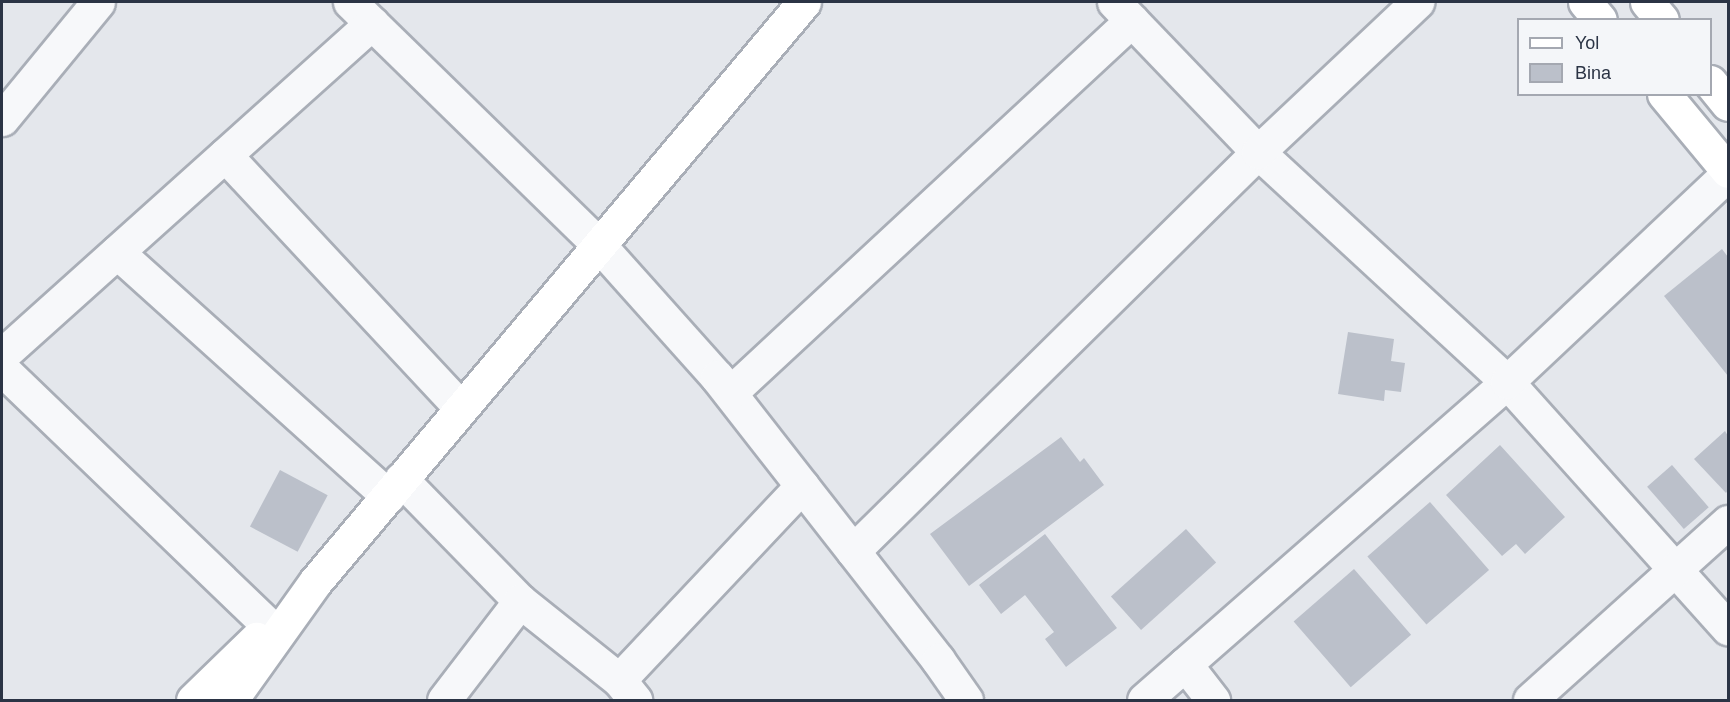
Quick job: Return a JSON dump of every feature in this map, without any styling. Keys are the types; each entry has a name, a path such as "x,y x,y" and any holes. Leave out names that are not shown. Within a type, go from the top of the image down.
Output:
{"main road":[{"path":"1585,2 1598,18"},
{"path":"1647,2 1660,18"},
{"path":"231,700 316,581 599,245 791,6"},
{"path":"1712,84 1728,104"},
{"path":"1666,96 1728,172"},
{"path":"193,700 316,581"}],"street":[{"path":"2,119 98,2"},
{"path":"853,551 1407,5"},
{"path":"730,393 1123,11 1258,152 1507,382 1728,628"},
{"path":"2,355 225,155 361,12 599,245 730,393 938,660 966,700"},
{"path":"225,155 461,408"},
{"path":"1144,700 1507,382 1728,172"},
{"path":"117,252 395,488 520,601 627,690 802,486"},
{"path":"2,369 269,626"},
{"path":"1530,700 1728,522"},
{"path":"444,700 520,601"},
{"path":"1185,664 1213,700"}],"building":[{"path":"1722,249 1728,257 1728,376 1664,296"},
{"path":"1348,332 1394,339 1391,361 1405,363 1401,392 1385,390 1384,401 1338,394"},
{"path":"1725,431 1728,436 1728,490 1726,493 1694,459"},
{"path":"1061,437 1080,462 1084,458 1104,485 969,586 930,534"},
{"path":"1500,445 1565,517 1525,554 1516,544 1502,556 1446,495"},
{"path":"1672,465 1709,507 1684,529 1647,487"},
{"path":"280,470 328,495 298,552 250,527"},
{"path":"1430,502 1489,570 1426,624 1367,556"},
{"path":"1186,529 1216,562 1141,630 1111,597"},
{"path":"1045,534 1117,628 1066,667 1045,639 1054,632 1025,595 1001,614 979,585"},
{"path":"1354,569 1411,635 1351,687 1294,621"}]}
